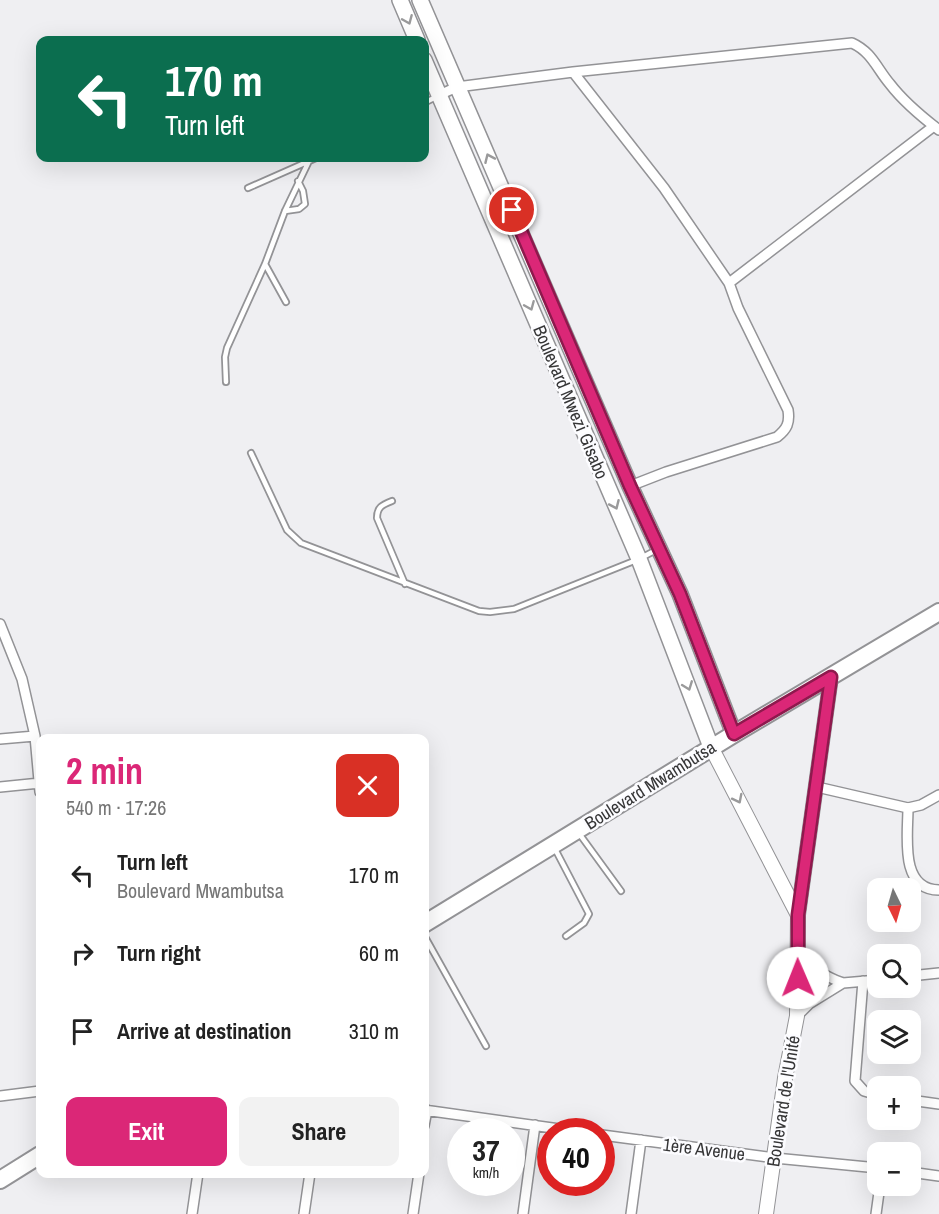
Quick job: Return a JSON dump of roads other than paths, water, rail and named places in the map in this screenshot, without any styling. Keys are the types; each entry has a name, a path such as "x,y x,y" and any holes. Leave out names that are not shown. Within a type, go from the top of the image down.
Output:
{"highway":[{"name":"Boulevard Mwambutsa","path":"429,921 711,747 939,612"},
{"path":"0,1180 36,1158"}],"main road":[{"path":"400,0 415,36"},
{"name":"Boulevard Mwezi Gisabo","path":"420,0 630,486 680,594 734,734"},
{"name":"Boulevard Mwezi Gisabo","path":"429,72 639,560 711,747"},
{"path":"519,281 539,272"}],"street":[{"path":"439,95 457,87 573,72 852,43 863,48 877,63 889,84 937,128 729,283"},
{"path":"573,72 664,188 729,283 738,308 788,410 790,421 786,430 777,437 666,472 630,486"},
{"path":"0,624 4,644 22,679 36,746"},
{"name":"Boulevard de l'Unité","path":"766,1214 785,1078 797,1016 798,915 831,677"},
{"path":"0,739 35,736"},
{"name":"Boulevard de l'Unité","path":"711,747 798,915"},
{"path":"0,787 36,788"},
{"path":"817,787 908,808 921,805 939,795"},
{"path":"908,808 908,860 913,875 919,885 928,890 939,890"},
{"path":"798,950 816,971 825,977 843,983 867,981"},
{"path":"921,975 939,973"},
{"path":"863,981 855,1081 867,1092"},
{"path":"797,1016 809,1004 843,983"},
{"path":"0,1096 36,1092"},
{"path":"921,1102 939,1104"},
{"path":"429,1111 535,1125 523,1214"},
{"name":"1ère Avenue","path":"615,1137 775,1158 867,1167"},
{"path":"631,1214 641,1140"},
{"path":"921,1174 939,1176"},
{"path":"192,1214 197,1178"},
{"path":"304,1214 309,1178"},
{"path":"413,1214 418,1178"},
{"path":"876,1214 878,1196"}],"lane":[{"path":"429,100 439,95"},
{"path":"248,188 307,162"},
{"path":"226,382 227,348 266,264 285,211 308,162"},
{"path":"285,211 299,209 305,204 305,197 298,181"},
{"path":"266,264 286,302"},
{"path":"251,453 287,530 293,538 405,584 479,611 501,612 514,609 639,560 659,548"},
{"path":"392,501 380,505 377,518 405,584"},
{"path":"576,830 621,891"},
{"path":"553,844 589,914 584,923 566,936"},
{"path":"429,944 486,1046"}]}
